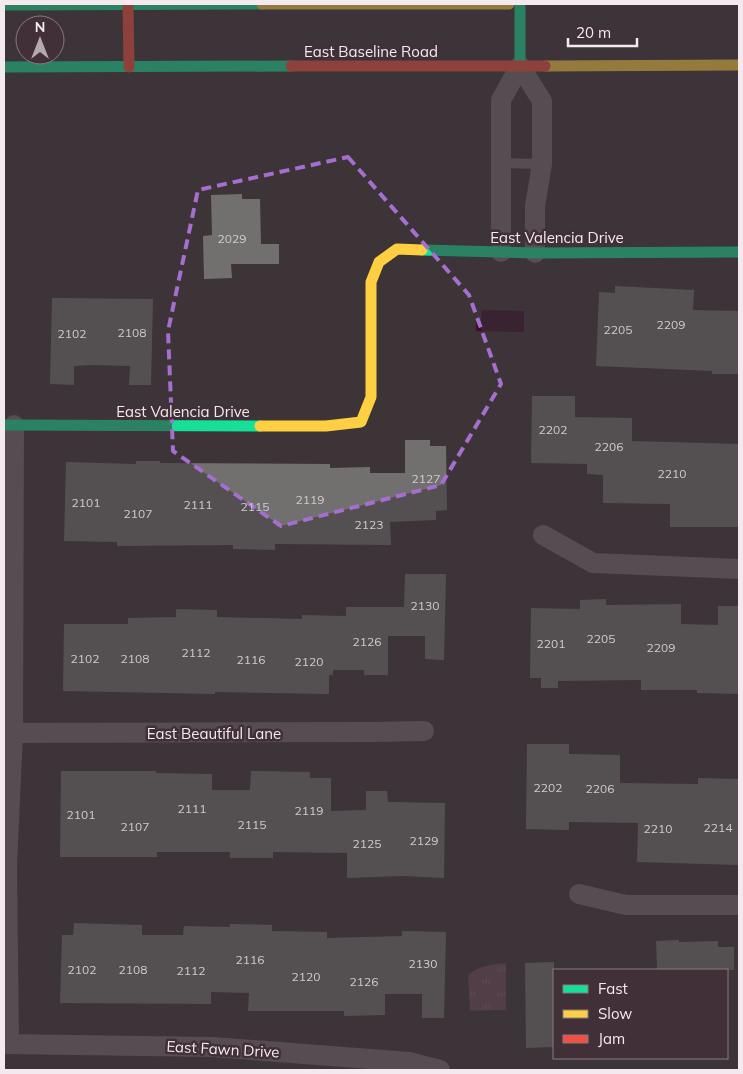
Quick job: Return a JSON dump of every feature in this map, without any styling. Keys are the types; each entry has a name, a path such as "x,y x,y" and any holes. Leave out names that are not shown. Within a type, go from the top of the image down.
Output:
{"main road":[{"path":"4,5 509,4"},
{"path":"520,4 520,66"},
{"path":"128,5 129,67"},
{"name":"East Baseline Road","path":"4,67 739,65"},
{"name":"East Valencia Drive","path":"9,425 326,426 361,422 372,397 372,282 378,262 397,249 536,253 739,252"}],"street":[{"path":"501,252 501,100 520,66 542,101 542,164 535,206 536,253"},
{"path":"7,1044 9,425"},
{"path":"543,535 593,563 739,569"},
{"name":"East Beautiful Lane","path":"8,733 424,731"},
{"path":"579,894 626,905 739,905"},
{"name":"East Fawn Drive","path":"7,1044 213,1047 409,1062 440,1070"}],"lane":[{"path":"501,163 542,164"}],"highlighted area":[{"path":"348,157 469,295 501,384 441,485 281,526 173,451 168,331 198,190"}],"green space":[{"path":"506,963 506,1010 470,1011 468,975 481,968"}],"shaded area":[{"path":"482,310 524,311 524,332 476,331 476,322 481,322"}],"building":[{"path":"242,194 242,199 260,199 261,244 279,244 279,264 231,264 232,278 204,279 203,236 212,235 211,195"},
{"path":"615,286 694,290 693,310 739,311 739,374 712,374 712,371 596,366 599,292 615,293"},
{"path":"52,298 153,299 151,385 129,385 130,366 92,365 74,366 74,385 50,384"},
{"path":"532,396 575,396 575,417 632,418 632,441 739,444 739,527 670,527 670,504 603,503 603,475 587,474 587,464 531,463"},
{"path":"405,440 430,440 430,446 446,446 447,510 436,511 436,520 390,522 391,545 275,544 275,550 233,549 233,545 117,546 117,542 64,541 66,462 136,464 136,461 160,461 160,463 330,464 330,468 370,467 370,473 405,473"},
{"path":"405,574 446,574 444,660 425,659 425,636 388,636 388,675 364,675 364,670 333,670 333,675 329,675 329,694 63,691 64,624 128,624 128,618 176,617 176,609 217,610 217,617 302,619 302,615 346,616 346,607 404,607"},
{"path":"606,599 606,605 681,604 681,624 718,625 718,606 739,606 739,694 697,693 697,690 641,690 641,680 558,681 558,688 541,688 541,678 530,678 531,608 580,609 580,600"},
{"path":"527,744 569,744 569,754 620,755 620,783 698,784 698,778 739,779 738,865 637,862 638,823 569,822 569,830 526,829"},
{"path":"61,771 156,771 156,773 212,774 212,790 250,790 251,771 310,772 310,778 331,778 331,811 366,810 366,791 387,791 388,802 445,803 444,878 402,876 347,878 347,853 273,852 273,858 230,858 230,852 157,852 157,857 60,857"},
{"path":"74,923 142,925 142,935 183,935 184,926 230,927 230,924 272,925 272,931 327,932 327,938 402,936 402,931 446,932 444,1018 422,1018 422,994 385,994 385,1015 344,1016 344,1011 248,1011 249,993 211,992 211,1004 60,1003 62,935 73,935"},
{"path":"656,941 718,941 718,947 734,947 734,970 657,969"},
{"path":"554,962 553,1047 526,1048 525,963"}],"traffic: fast":[{"path":"4,5 262,4"},
{"path":"520,4 520,66"},
{"path":"4,67 291,66"},
{"path":"422,250 535,253 739,252"},
{"path":"4,425 260,426"}],"traffic: slow":[{"path":"262,4 509,4"},
{"path":"545,66 739,65"},
{"path":"260,426 326,426 361,422 371,397 371,282 379,262 397,249 422,250"}],"traffic: jam":[{"path":"128,5 129,67"},
{"path":"291,66 545,66"}]}
